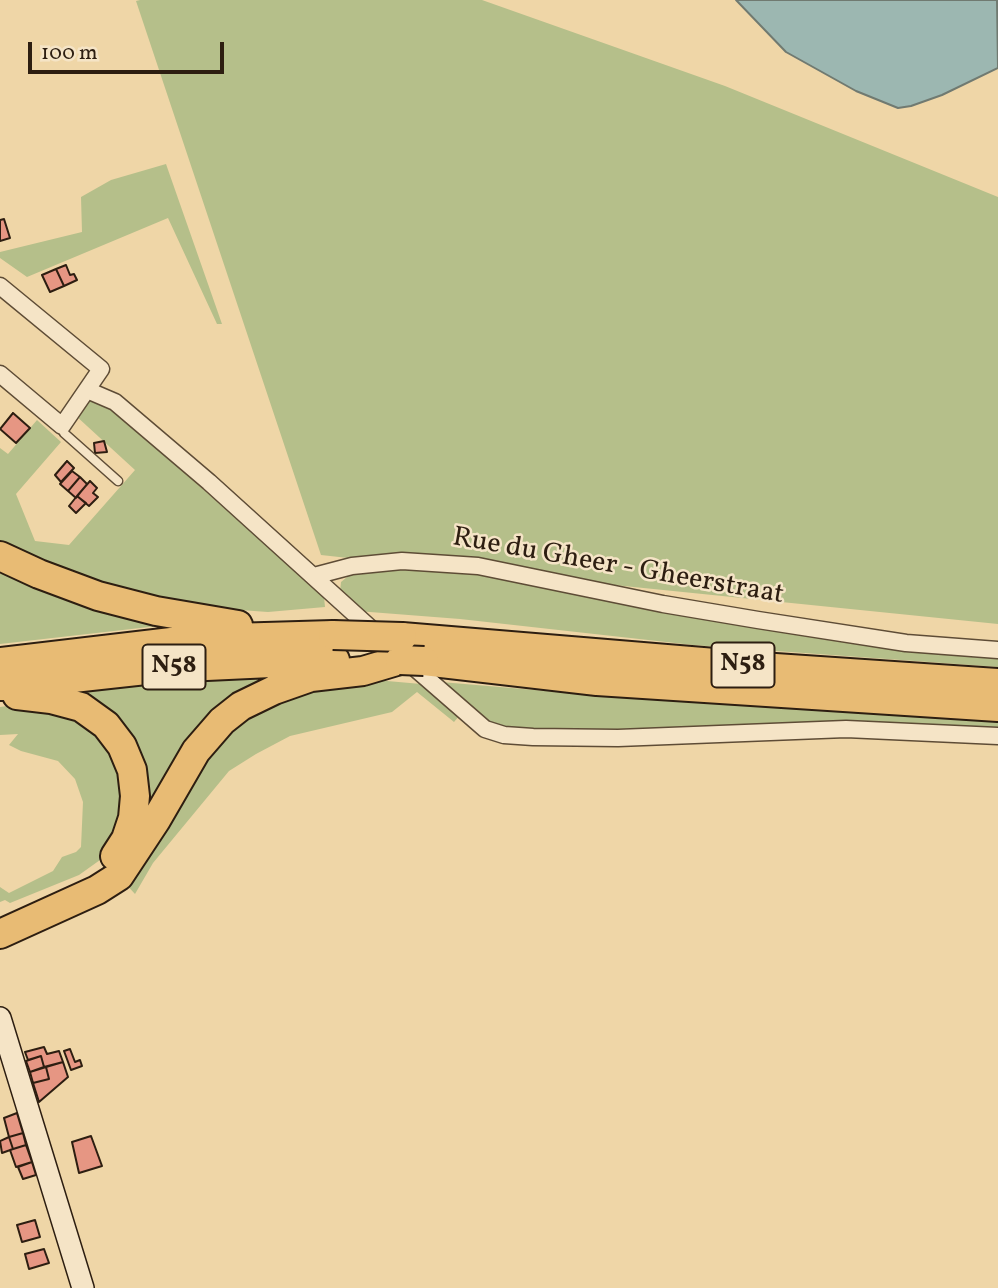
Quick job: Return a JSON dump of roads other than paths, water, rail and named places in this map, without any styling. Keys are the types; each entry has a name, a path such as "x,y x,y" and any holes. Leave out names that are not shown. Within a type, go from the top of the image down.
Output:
{"highway":[{"path":"8,564 98,596 156,611 293,634"},
{"name":"N58","path":"0,662 197,639 293,634 333,635 408,653 597,681 998,707"},
{"name":"N58","path":"0,686 164,668 356,665 408,653 761,667 998,683"},
{"path":"0,934 87,895 119,876 196,751 222,721 241,706 274,690 356,665"},
{"path":"0,692 51,699 81,707 106,724 122,746 132,770 135,796 126,839 116,855 99,872 60,894 0,916"}],"main road":[{"path":"0,1018 83,1288"}],"street":[{"path":"0,374 62,426 101,369 2,291"},
{"path":"87,390 114,402 485,729 504,735 533,737 618,737 846,729 998,736"},
{"name":"Rue du Gheer - Gheerstraat","path":"314,576 352,566 402,561 478,566 663,604 758,620 906,643 998,650"}],"lane":[{"path":"62,426 65,433 118,481"}],"water":[{"path":"736,0 997,0 998,68 942,95 898,108 856,91 786,52"}]}
